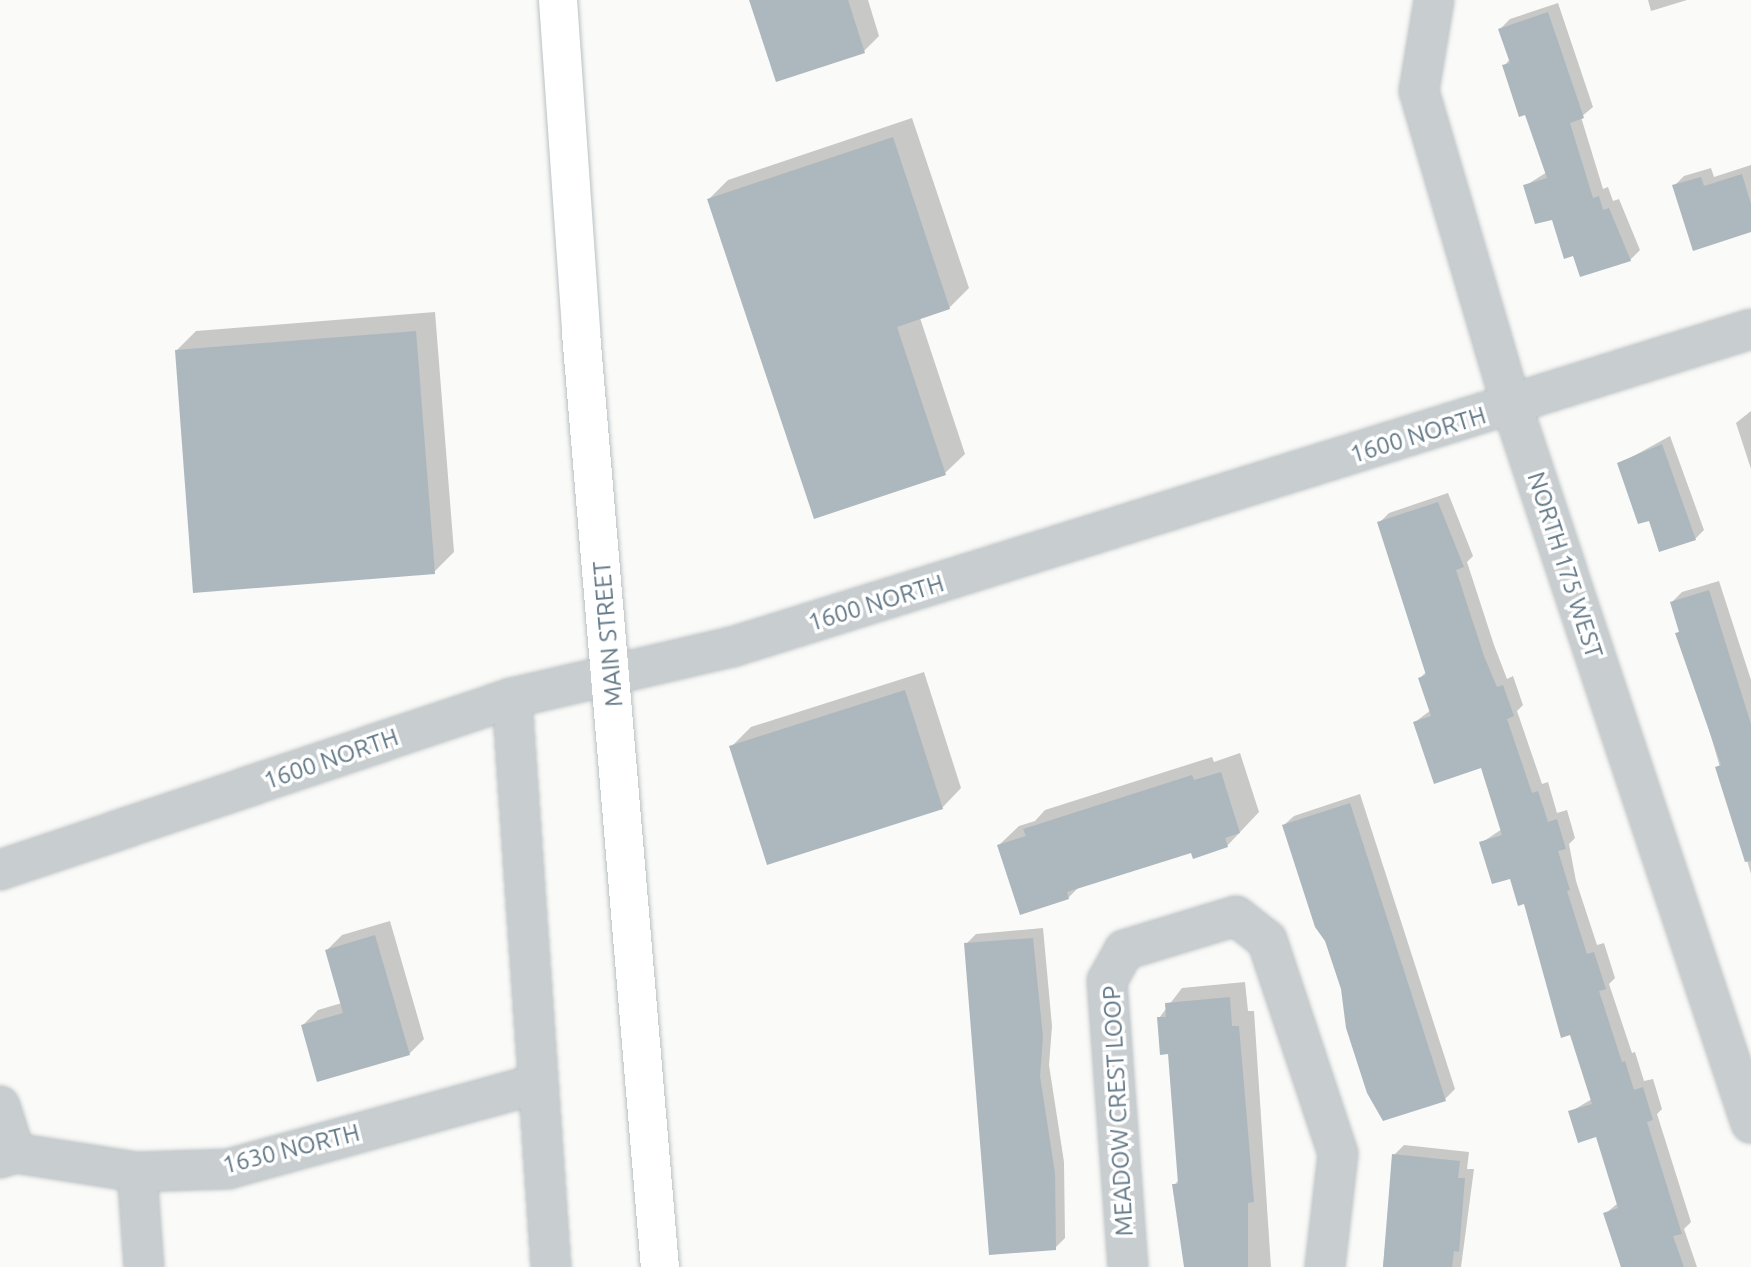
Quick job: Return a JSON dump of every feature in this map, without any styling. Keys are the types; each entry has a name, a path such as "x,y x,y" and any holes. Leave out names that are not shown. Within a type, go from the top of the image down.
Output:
{"main road":[{"name":"MAIN STREET","path":"558,0 660,1267"}],"street":[{"name":"NORTH 175 WEST","path":"1434,0 1419,91 1512,406 1751,1123"},
{"name":"1600 NORTH","path":"0,870 512,698 612,678 732,648 1751,330"},
{"path":"512,698 536,1084 551,1267"},
{"name":"MEADOW CREST LOOP","path":"1128,1267 1107,981 1124,950 1236,916 1267,940 1338,1154 1325,1267"},
{"name":"1630 NORTH","path":"8,1155 137,1172 228,1169 536,1084"},
{"path":"0,1106 8,1155"},
{"path":"137,1172 144,1267"}],"building":[{"path":"749,0 848,0 865,53 776,82"},
{"path":"1548,12 1584,118 1570,123 1593,198 1599,196 1603,210 1609,208 1631,261 1580,277 1573,256 1564,259 1552,220 1535,224 1523,185 1547,178 1525,115 1519,117 1502,65 1510,63 1498,29"},
{"path":"893,137 950,309 897,327 946,475 814,519 707,199"},
{"path":"1742,174 1751,204 1751,232 1693,251 1672,185 1701,177 1704,186"},
{"path":"416,331 435,574 193,593 175,350"},
{"path":"1662,444 1696,540 1659,552 1649,521 1638,524 1617,463"},
{"path":"1438,502 1464,567 1456,570 1484,656 1497,687 1503,685 1514,716 1507,719 1532,793 1538,791 1548,822 1557,819 1566,849 1558,851 1570,890 1567,891 1587,954 1594,952 1606,989 1599,991 1622,1062 1625,1061 1634,1090 1643,1087 1653,1120 1647,1122 1682,1234 1673,1236 1684,1267 1621,1267 1603,1213 1618,1208 1596,1137 1578,1143 1568,1111 1592,1104 1570,1035 1561,1038 1524,904 1518,906 1510,879 1492,884 1479,842 1502,835 1481,768 1434,784 1413,722 1431,716 1418,678 1426,675 1377,522"},
{"path":"1709,590 1751,724 1751,861 1745,862 1715,767 1721,765 1675,633 1679,632 1670,602"},
{"path":"905,690 943,809 767,865 729,746"},
{"path":"1221,772 1240,833 1225,838 1228,847 1193,859 1191,853 1067,892 1069,899 1020,915 997,845 1026,836 1023,829 1192,775 1194,780"},
{"path":"1350,803 1446,1101 1383,1121 1367,1093 1346,1028 1341,989 1325,941 1315,927 1282,825"},
{"path":"375,935 410,1055 317,1082 301,1025 343,1013 325,950"},
{"path":"1033,938 1043,1037 1040,1076 1055,1173 1056,1250 989,1255 964,943"},
{"path":"1230,997 1232,1026 1239,1026 1254,1202 1248,1203 1248,1267 1184,1267 1172,1184 1178,1184 1168,1054 1160,1055 1157,1017 1166,1017 1165,1003"},
{"path":"1392,1154 1460,1161 1458,1178 1465,1178 1459,1252 1454,1251 1452,1267 1383,1267"}]}
